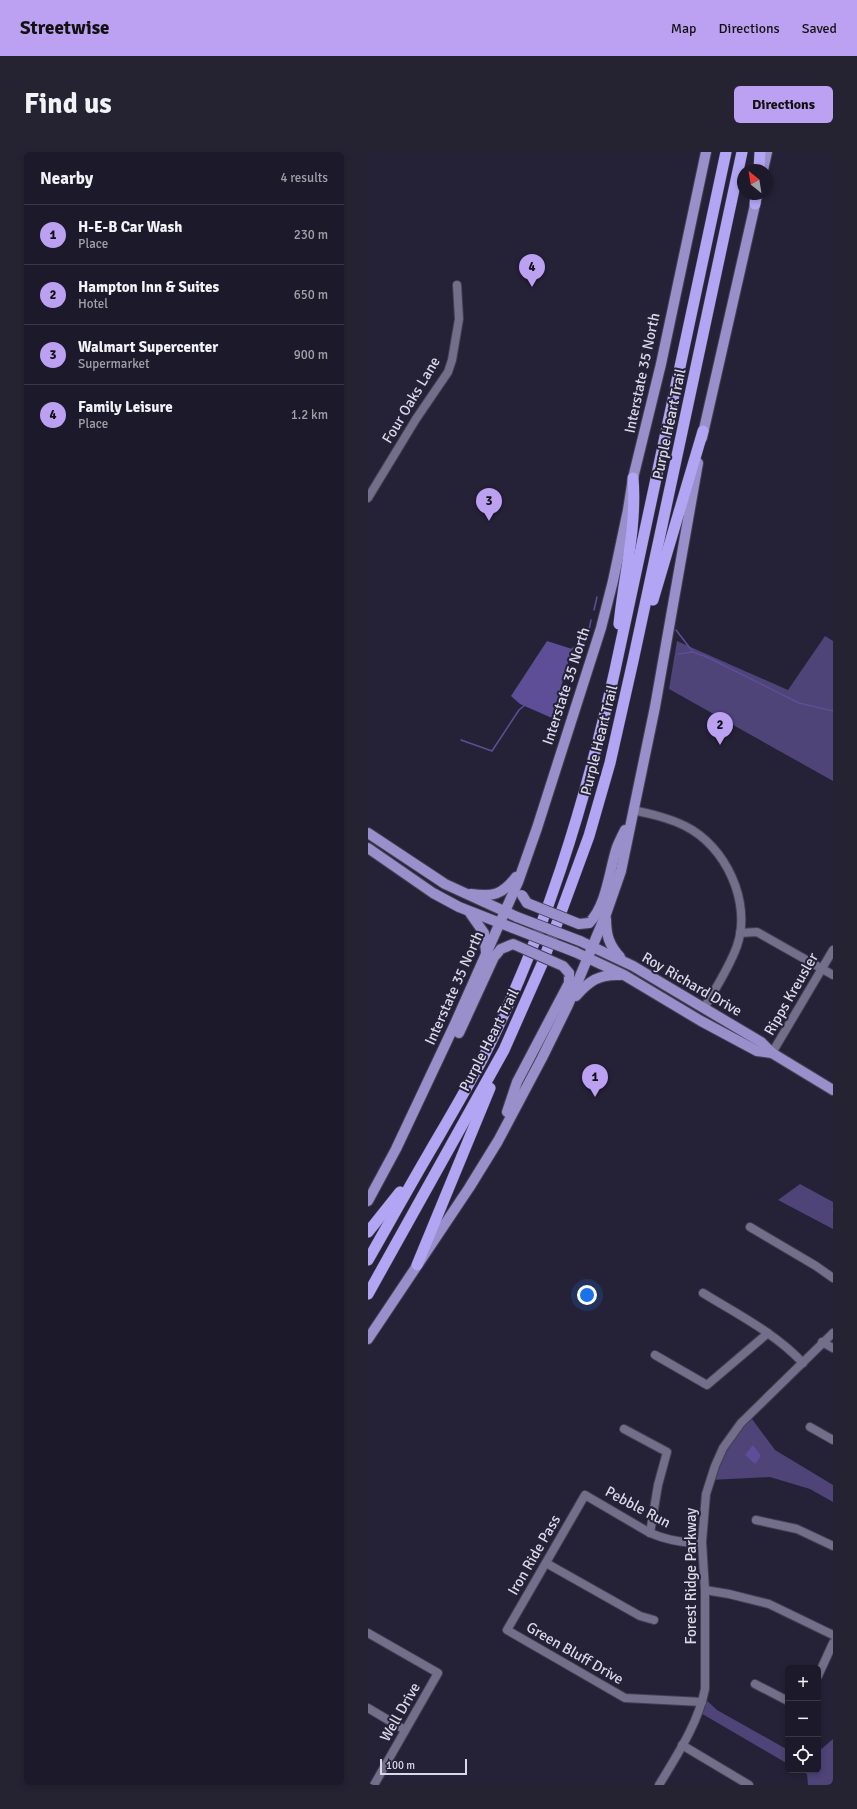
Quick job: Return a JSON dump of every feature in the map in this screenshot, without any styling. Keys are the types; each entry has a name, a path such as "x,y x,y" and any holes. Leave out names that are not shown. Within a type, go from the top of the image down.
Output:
{"highway":[{"name":"Purple Heart Trail","path":"368,1260 483,1056 539,930 576,824 602,730 726,152"},
{"name":"Purple Heart Trail","path":"368,1294 504,1050 542,964 589,836 610,763 633,662 742,152"},
{"path":"759,164 760,152"},
{"path":"633,662 653,602 703,431"},
{"path":"615,670 621,605 633,533 635,500 633,478"},
{"path":"417,1265 504,1050"},
{"path":"368,1232 429,1153"}],"main road":[{"name":"Interstate 35 North","path":"368,1201 396,1149 436,1066 487,954 523,867 537,828 601,628 625,524 633,478 661,364 706,152"},
{"path":"764,164 767,152"},
{"path":"368,1339 498,1140 542,1058 568,1005 606,914 621,870 660,680 703,431 755,200"},
{"path":"554,772 544,829 523,886 522,895 527,903 573,922 584,925 590,923 597,915 610,875 617,846 632,814"},
{"name":"Roy Richard Drive","path":"372,835 460,892 517,917 593,946 624,962 761,1042 772,1053 833,1090"},
{"name":"Roy Richard Drive","path":"368,849 433,894 500,924 588,957 624,975 701,1021 757,1051 772,1053"},
{"path":"460,892 488,896 496,894 510,885 523,867"},
{"path":"469,911 484,932 487,954"},
{"path":"606,914 608,938 613,950 624,962"},
{"path":"436,1066 457,1036 494,957 501,949 513,944 563,966 569,973 569,983 517,1082 498,1140"},
{"path":"568,1005 585,985 595,978 609,974 624,975"}],"street":[{"name":"Four Oaks Lane","path":"368,498 416,419 448,372 452,360 459,319 458,285"},
{"path":"632,814 664,818 686,826 712,847 731,875 737,888 741,910 740,933 737,945 728,967 704,1008"},
{"path":"368,849 372,835"},
{"path":"740,933 757,932 833,975"},
{"name":"Ripps Kreusler","path":"772,1053 833,950"},
{"path":"750,1227 816,1266 833,1278"},
{"path":"703,1293 768,1332 789,1348 803,1363"},
{"path":"655,1355 707,1385 768,1332"},
{"name":"Forest Ridge Parkway","path":"659,1785 682,1745 702,1702 705,1689 705,1590 702,1542 706,1494 714,1466 723,1448 741,1423 803,1363 822,1342 833,1333"},
{"path":"822,1342 833,1348"},
{"path":"810,1427 833,1440"},
{"path":"624,1429 667,1452 658,1485 650,1533"},
{"name":"Pebble Run","path":"585,1495 650,1533 678,1542 702,1542"},
{"name":"Iron Ride Pass","path":"507,1630 585,1495"},
{"path":"756,1520 797,1530 833,1546"},
{"path":"546,1563 640,1616 654,1620"},
{"path":"705,1590 769,1604 833,1635"},
{"name":"Green Bluff Drive","path":"507,1630 625,1698 702,1702"},
{"name":"Well Drive","path":"368,1633 438,1673 374,1785"},
{"path":"821,1669 833,1643"},
{"path":"755,1684 785,1699"},
{"path":"368,1708 406,1730"},
{"path":"682,1745 749,1785"}],"shaded area":[{"path":"825,636 833,641 833,781 669,689 677,641 788,690"},
{"path":"547,641 572,649 552,718 520,704 511,696"},
{"path":"800,1184 833,1202 833,1229 778,1200"},
{"path":"749,1415 775,1450 833,1485 833,1502 810,1489 770,1477 710,1480 715,1466"},
{"path":"753,1445 761,1456 755,1464 745,1455"},
{"path":"703,1697 717,1710 785,1748 785,1762 699,1712"},
{"path":"833,1739 833,1785 808,1785 807,1774 805,1773 821,1773 821,1749"}],"waterway":[{"path":"594,610 597,597"},
{"path":"572,649 587,640 591,620"},
{"path":"676,630 693,652"},
{"path":"678,654 693,652 707,657 799,703 833,711"},
{"path":"461,740 492,751 519,710 525,705"}],"place":[{"name":"Family Leisure","path":"532,287"},
{"name":"Walmart Supercenter","path":"489,521"},
{"name":"Hampton Inn & Suites","path":"720,745"},
{"name":"H-E-B Car Wash","path":"595,1097"}]}
